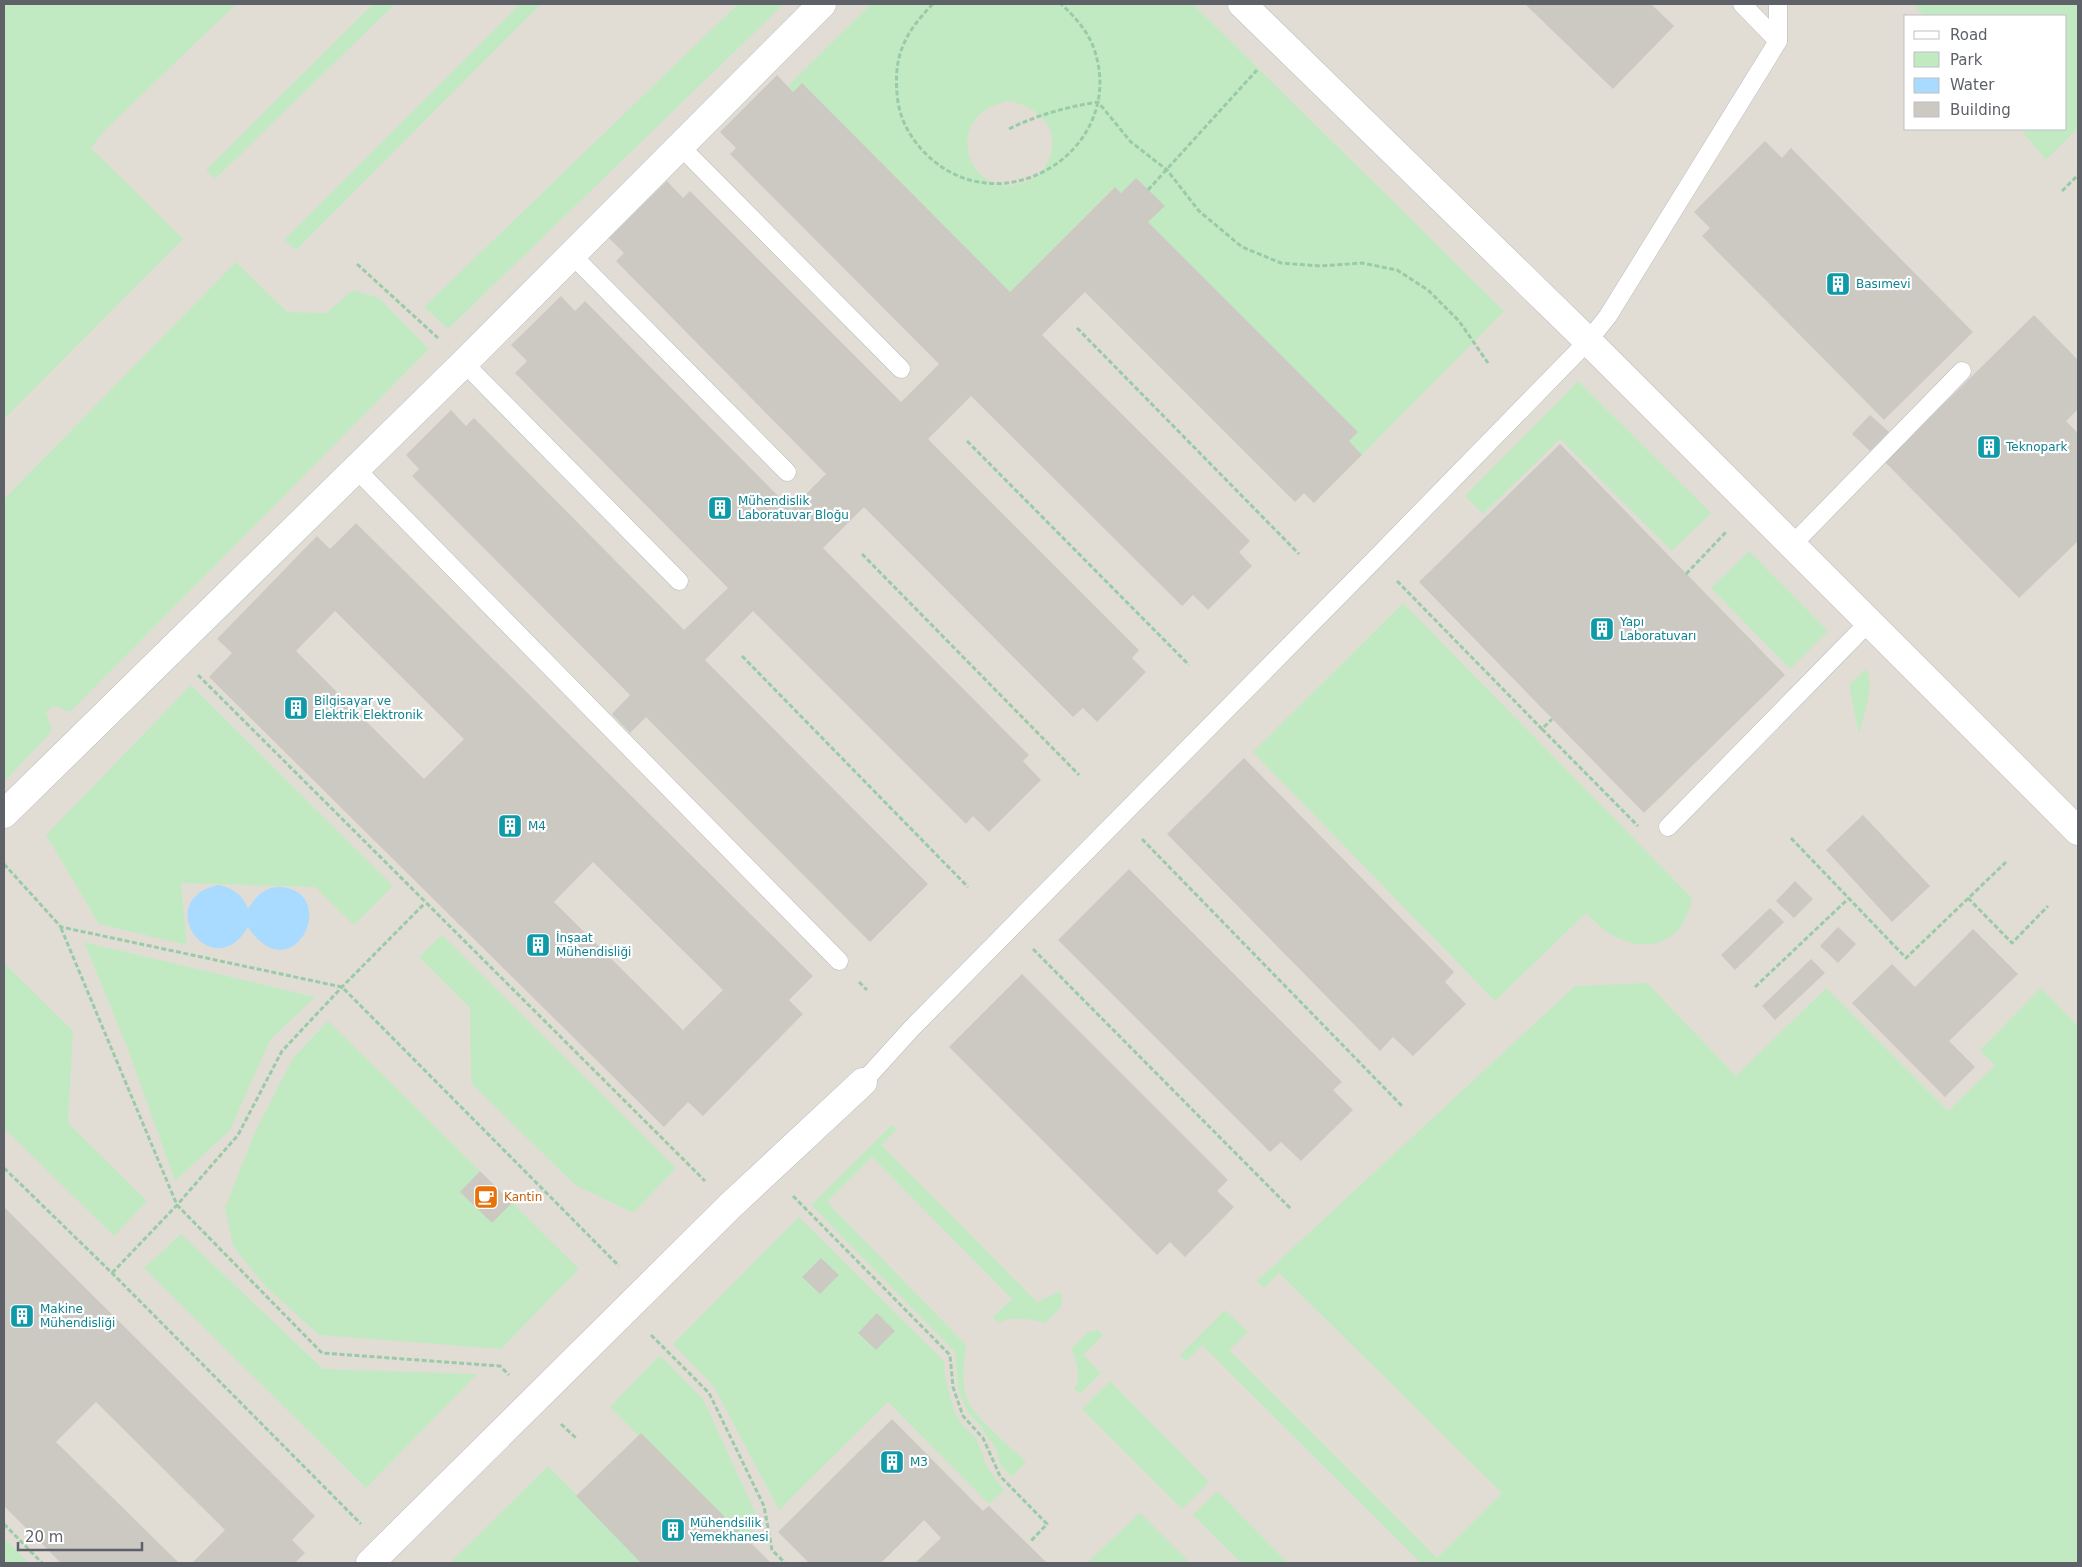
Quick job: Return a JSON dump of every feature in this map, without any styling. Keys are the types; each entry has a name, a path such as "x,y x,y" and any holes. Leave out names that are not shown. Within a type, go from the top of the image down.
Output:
{"street":[{"path":"4,814 464,363 822,4"},
{"path":"1242,4 1588,341 2078,831"},
{"path":"377,1555 730,1206 863,1082"}],"lane":[{"path":"1742,4 1778,41"},
{"path":"863,1082 912,1028 1376,559 1588,341 1608,316 1778,41 1778,4"},
{"path":"680,146 901,369"},
{"path":"572,255 787,472"},
{"path":"464,363 679,581"},
{"path":"1792,545 1962,372"},
{"path":"355,468 839,961"},
{"path":"1668,827 1868,622"}],"path":[{"path":"933,4 915,22 901,50 895,81 900,113 914,141 937,164 965,179 993,184 1022,181 1048,171 1071,153 1088,129 1098,102 1099,74 1093,46 1078,20 1062,4"},
{"path":"1148,190 1282,42"},
{"path":"1009,129 1032,118 1072,106 1098,102"},
{"path":"1098,102 1130,142 1168,170 1199,211 1242,247 1281,263 1320,266 1362,263 1397,270 1428,290 1459,321 1488,363"},
{"path":"2062,191 2078,175"},
{"path":"357,264 434,335"},
{"path":"1077,328 1299,554"},
{"path":"967,441 1189,665"},
{"path":"1686,574 1752,505"},
{"path":"862,554 1079,775"},
{"path":"1376,559 1653,842 1668,827"},
{"path":"172,649 425,904 730,1206"},
{"path":"742,656 968,887"},
{"path":"1542,729 1552,720"},
{"path":"1791,838 1906,958 2006,862"},
{"path":"1154,851 1402,1106"},
{"path":"4,864 61,928 177,1205 322,1353 500,1366 536,1399"},
{"path":"1755,987 1849,898"},
{"path":"1968,898 2012,942 2048,906"},
{"path":"112,1273 177,1205 238,1135 282,1051 342,987 425,904"},
{"path":"61,928 342,987 645,1291"},
{"path":"1043,959 1291,1209"},
{"path":"4,1168 112,1273 377,1555"},
{"path":"767,1171 950,1355 953,1387 963,1416 983,1438 1000,1476 1047,1524 1030,1542"},
{"path":"667,1350 709,1393 764,1506 772,1550 785,1563"},
{"path":"4,1524 42,1563"}],"shaded area":[{"path":"4,4 2078,4 2078,1563 4,1563"}],"green space":[{"path":"4,4 236,4 103,132 91,148 183,239 4,419"},
{"path":"373,4 395,4 215,179 206,170"},
{"path":"520,4 541,4 296,250 284,240"},
{"path":"738,4 784,4 448,329 424,307"},
{"path":"871,4 1193,4 1504,311 1362,455 1349,441 1358,432 1148,222 1164,206 1136,178 1121,193 1114,187 1010,292 802,84 793,92 788,86","holes":["1009,101 1029,108 1045,121 1050,129 1052,149 1046,165 1035,177 1027,182 1003,185 987,180 976,168 969,154 968,137 974,122 987,109"]},
{"path":"1914,4 2078,4 2078,128 2046,160 2021,130 2067,130 2067,15 1923,15"},
{"path":"236,262 287,312 326,313 353,290 379,298 429,349 70,712 53,706 46,712 52,731 4,782 4,499"},
{"path":"1578,381 1711,513 1672,551 1560,439 1483,514 1465,496"},
{"path":"1749,551 1828,631 1790,669 1711,588"},
{"path":"1403,603 1692,898 1688,913 1681,926 1673,935 1651,944 1624,941 1607,932 1586,913 1495,1001 1253,752"},
{"path":"1866,669 1870,683 1866,710 1859,734 1849,685"},
{"path":"191,685 393,886 354,925 315,887 181,883 187,945 99,924 46,835"},
{"path":"442,935 676,1168 633,1213 575,1185 471,1083 470,1008 419,957"},
{"path":"84,942 315,997 270,1040 230,1130 175,1181 127,1047"},
{"path":"4,963 73,1031 68,1123 147,1201 114,1236 4,1128"},
{"path":"1647,983 1736,1076 1826,988 1948,1111 1995,1066 1980,1050 2041,988 2078,1026 2078,1563 1421,1563 1202,1345 1186,1361 1180,1355 1225,1310 1248,1332 1229,1350 1437,1558 1502,1493 1279,1273 1264,1288 1257,1281 1575,986"},
{"path":"328,1021 579,1269 501,1349 319,1335 265,1286 233,1246 225,1208 254,1134 293,1058"},
{"path":"892,1125 897,1129 881,1145 1037,1302 1059,1292 1062,1295 1061,1307 1045,1323 1016,1318 998,1323 993,1317 1012,1299 872,1157 827,1202 966,1345 964,1379 967,1399 985,1423 1026,1462 1012,1477 1001,1466 996,1449 979,1424 968,1413 958,1389 955,1352 811,1205"},
{"path":"799,1217 944,1361 945,1377 954,1411 963,1426 976,1438 988,1469 1004,1490 989,1504 888,1402 779,1510 714,1387 673,1344"},
{"path":"181,1234 323,1369 477,1374 366,1488 144,1268"},
{"path":"1098,1330 1103,1335 1083,1355 1101,1373 1080,1394 1074,1389 1077,1384 1078,1374 1072,1348 1088,1332"},
{"path":"660,1355 703,1399 760,1523 743,1541 610,1407"},
{"path":"1110,1381 1209,1482 1182,1509 1082,1409"},
{"path":"548,1466 645,1563 450,1563"},
{"path":"1217,1491 1288,1563 1241,1563 1193,1515"},
{"path":"1140,1513 1190,1563 1087,1563"},
{"path":"4,1538 29,1563 4,1563"}],"water":[{"path":"218,885 236,892 243,899 248,909 258,896 270,888 281,887 299,893 308,905 309,920 304,934 294,945 280,950 265,945 248,927 234,943 219,948 205,944 194,934 188,921 189,906 198,894"}],"building":[{"path":"1525,4 1651,4 1674,26 1613,89"},
{"name":"Mühendislik Laboratuvar Bloğu","path":"777,75 793,92 802,83 1010,292 1115,187 1121,193 1136,178 1165,206 1148,222 1358,432 1349,441 1362,455 1314,503 1304,493 1295,502 1085,292 1042,335 1250,541 1239,552 1252,566 1208,610 1193,595 1182,606 971,396 928,439 1139,650 1132,658 1146,672 1097,722 1083,708 1073,717 864,507 823,548 1029,755 1023,761 1041,780 989,832 973,816 966,824 753,611 705,660 928,884 870,942 646,717 630,733 612,714 630,695 412,476 419,469 406,455 451,410 466,426 474,418 684,630 728,588 515,373 527,361 511,345 561,296 575,311 585,301 791,509 826,474 616,261 624,253 609,238 667,181 683,198 690,191 901,402 939,364 730,154 736,148 720,132"},
{"name":"Basımevi","path":"1765,141 1782,158 1791,148 1973,332 1884,420 1702,236 1710,228 1694,212"},
{"name":"Teknopark","path":"2034,315 2078,360 2078,409 2066,421 2078,433 2078,541 2019,598 1885,462"},
{"path":"1870,415 1889,432 1870,451 1852,434"},
{"name":"Yapı Laboratuvarı","path":"1560,444 1785,675 1644,813 1419,582"},
{"path":"356,523 813,976 789,1000 803,1014 703,1116 688,1102 664,1127 209,677 232,653 217,639 317,536 330,549","holes":["335,611 464,739 424,779 296,651","593,862 723,990 683,1030 554,902"]},
{"path":"1244,758 1454,972 1445,982 1466,1004 1413,1056 1393,1037 1380,1051 1167,834"},
{"path":"1863,815 1930,886 1892,922 1826,850"},
{"path":"1129,869 1342,1082 1333,1090 1353,1110 1301,1161 1281,1142 1270,1152 1058,940"},
{"path":"1795,881 1813,899 1794,918 1776,901"},
{"path":"1770,908 1784,922 1735,970 1721,955"},
{"path":"1838,927 1856,944 1838,963 1820,946"},
{"path":"1973,929 2018,974 1949,1041 1975,1067 1945,1097 1852,1003 1892,964 1915,987"},
{"path":"1811,959 1825,973 1775,1020 1762,1006"},
{"path":"1022,974 1228,1180 1217,1191 1234,1207 1185,1257 1170,1242 1157,1255 949,1047"},
{"name":"Kantin","path":"480,1171 512,1203 492,1223 460,1192"},
{"path":"4,1207 315,1516 292,1540 305,1553 295,1563 192,1563 225,1530 96,1402 56,1442 179,1563 61,1563 4,1506"},
{"path":"821,1258 839,1275 820,1294 802,1277"},
{"path":"877,1313 895,1331 876,1350 858,1333"},
{"name":"M3","path":"892,1419 983,1511 989,1506 1047,1563 915,1563 941,1538 924,1520 881,1563 809,1563 778,1532"},
{"name":"Mühendsilik Yemekhanesi","path":"641,1433 771,1563 641,1563 576,1496"}],"place":[{"name":"Basımevi","path":"1838,284"},
{"name":"Teknopark","path":"1989,447"},
{"name":"Mühendislik Laboratuvar Bloğu","path":"720,508"},
{"name":"Yapı Laboratuvarı","path":"1602,629"},
{"name":"Bilgisayar ve Elektrik Elektronik","path":"296,708"},
{"name":"M4","path":"510,826"},
{"name":"İnşaat Mühendisliği","path":"538,945"},
{"name":"Kantin","path":"486,1197"},
{"name":"Makine Mühendisliği","path":"22,1316"},
{"name":"M3","path":"892,1462"},
{"name":"Mühendsilik Yemekhanesi","path":"673,1530"}]}
